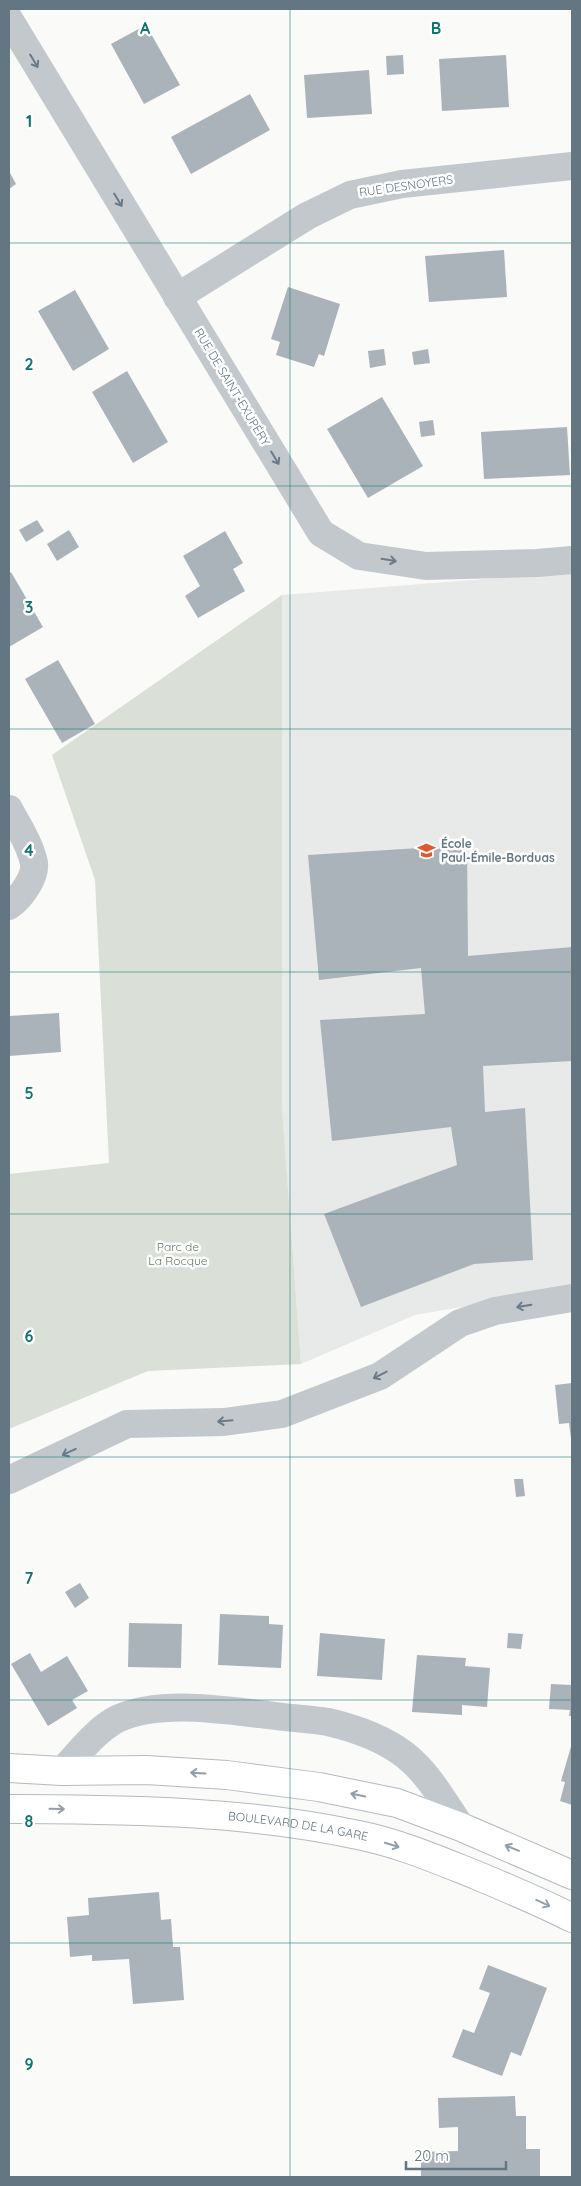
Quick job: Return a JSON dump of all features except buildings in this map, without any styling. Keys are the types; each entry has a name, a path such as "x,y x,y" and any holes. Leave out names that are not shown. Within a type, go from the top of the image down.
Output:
{"street":[{"name":"RUE DE SAINT-EXUPÉRY","path":"9,19 321,533 359,556 426,566 536,563 572,560"},
{"name":"RUE DESNOYERS","path":"177,297 307,216 350,195 402,184 572,166"},
{"path":"9,809 23,833 34,865 27,887 16,901 9,906"},
{"path":"9,1480 127,1424 224,1422 282,1414 380,1376 460,1323 495,1311 572,1298"},
{"path":"62,1771 99,1734 117,1720 147,1711 191,1707 328,1722 374,1738 404,1755 428,1777 461,1827"},
{"path":"9,1768 62,1771 146,1770 227,1774 319,1786 397,1804 461,1827 572,1875"},
{"name":"BOULEVARD DE LA GARE","path":"9,1808 218,1813 291,1822 360,1835 429,1856 544,1903 572,1918"}],"shaded area":[{"name":"École Paul-Émile-Borduas","path":"572,572 572,1288 415,1315 301,1364 282,1108 282,595"}],"green space":[{"name":"Parc de La Rocque","path":"282,595 282,1108 301,1364 148,1371 9,1429 9,1174 109,1163 95,880 52,755"}],"place":[{"name":"École Paul-Émile-Borduas","path":"427,851"}]}
